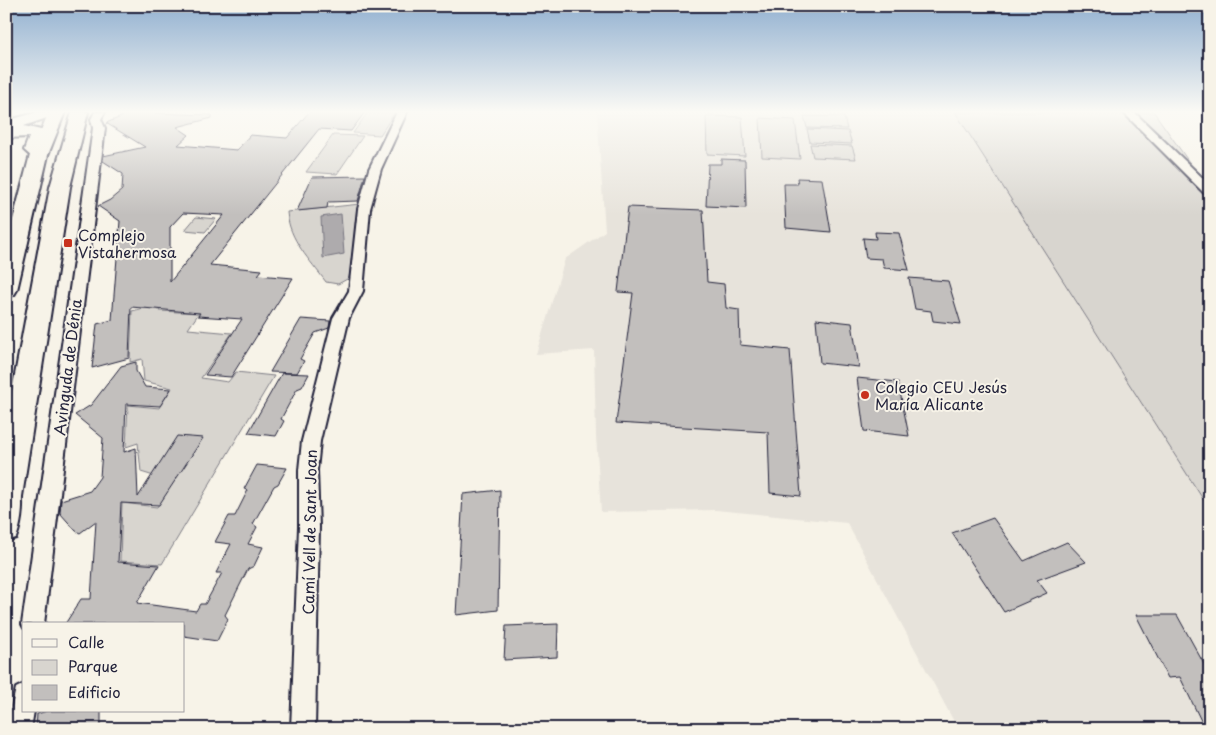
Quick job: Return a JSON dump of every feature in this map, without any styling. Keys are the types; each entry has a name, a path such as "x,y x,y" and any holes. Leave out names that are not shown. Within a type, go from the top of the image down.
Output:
{"main road":[{"path":"6,290 43,146"},
{"path":"7,496 60,187 71,146"}],"street":[{"path":"33,146 32,150 40,155"},
{"name":"Avinguda de Dénia","path":"33,622 97,146"},
{"name":"Camí Vell de Sant Joan","path":"303,729 310,527 308,470 311,441 341,318 356,292 364,210 375,169 386,146"},
{"path":"1163,146 1210,192"},
{"path":"6,530 7,496"},
{"path":"19,729 22,709"}],"shaded area":[{"name":"Colegio CEU Jesús María Alicante","path":"599,146 977,146 1210,510 1210,729 958,729 847,523 716,510 601,512 596,436 594,350 536,354 565,259 605,231"},
{"path":"341,214 344,254 323,258 321,217"}],"green space":[{"path":"325,146 356,146 337,174 306,172"},
{"path":"707,146 744,146 745,156 707,154"},
{"path":"761,146 798,146 800,159 762,157"},
{"path":"811,146 852,146 856,159 813,157"},
{"path":"977,146 1178,146 1210,192 1210,510"},
{"path":"360,204 349,278 338,284 326,282 296,241 287,212"},
{"path":"196,217 216,219 205,232 185,230"},
{"path":"152,306 161,307 159,311 199,313 188,329 232,333 201,378 228,382 236,372 274,376 162,564 120,561 122,503 157,507 173,482 141,472 138,443 126,447 128,405 159,408 172,388 144,381 142,359 130,362 132,311"}],"building":[{"path":"193,146 237,150 240,146 305,146 210,265 262,270 258,275 293,278 231,377 205,375 242,319 198,316 200,313 131,307 129,358 92,368 97,324 112,320 120,221 98,206 110,200 122,190 123,174 103,161 103,156 145,147","holes":["183,213 224,215 170,282 170,227"]},
{"path":"721,159 745,160 746,208 706,206 708,164 721,164"},
{"path":"365,176 358,201 328,202 327,208 297,211 312,177"},
{"path":"797,178 822,179 831,232 786,228 784,184 798,184"},
{"path":"628,207 703,210 707,282 724,284 726,308 739,310 740,345 790,350 801,496 770,493 768,432 616,423 633,293 618,292"},
{"path":"875,232 899,233 909,270 884,268 882,259 866,258 863,238 876,239"},
{"path":"909,278 948,281 961,324 933,321 931,311 915,309"},
{"path":"301,319 330,321 329,328 315,333 300,359 304,361 297,373 270,372"},
{"path":"816,319 852,323 859,367 820,363"},
{"path":"136,362 136,371 145,387 171,389 160,406 126,404 124,452 136,448 138,497 177,436 203,438 159,505 121,503 118,562 159,565 137,603 196,611 200,604 205,604 222,573 216,573 231,544 215,542 229,516 235,516 248,490 244,489 257,465 287,468 278,484 274,486 253,524 257,527 248,544 263,547 254,566 248,569 225,615 228,619 217,641 185,636 185,622 66,622 81,599 91,599 96,521 80,533 76,531 60,513 61,500 90,491 100,477 103,438 75,415 91,405 121,366"},
{"path":"282,373 309,374 302,387 297,389 281,419 284,421 276,436 248,433"},
{"path":"857,378 898,382 909,436 864,431"},
{"path":"500,490 498,610 456,615 463,494"},
{"path":"993,518 1024,561 1067,542 1086,562 1037,580 1047,593 1004,612 952,533"},
{"path":"1136,615 1177,615 1210,675 1210,729 1205,729 1180,677 1168,678"},
{"path":"558,624 557,657 504,660 506,626"},
{"path":"44,712 101,712 101,729 36,729 37,714"}],"place":[{"name":"Complejo Vistahermosa","path":"68,243"},
{"name":"Colegio CEU Jesús María Alicante","path":"865,395"}]}
